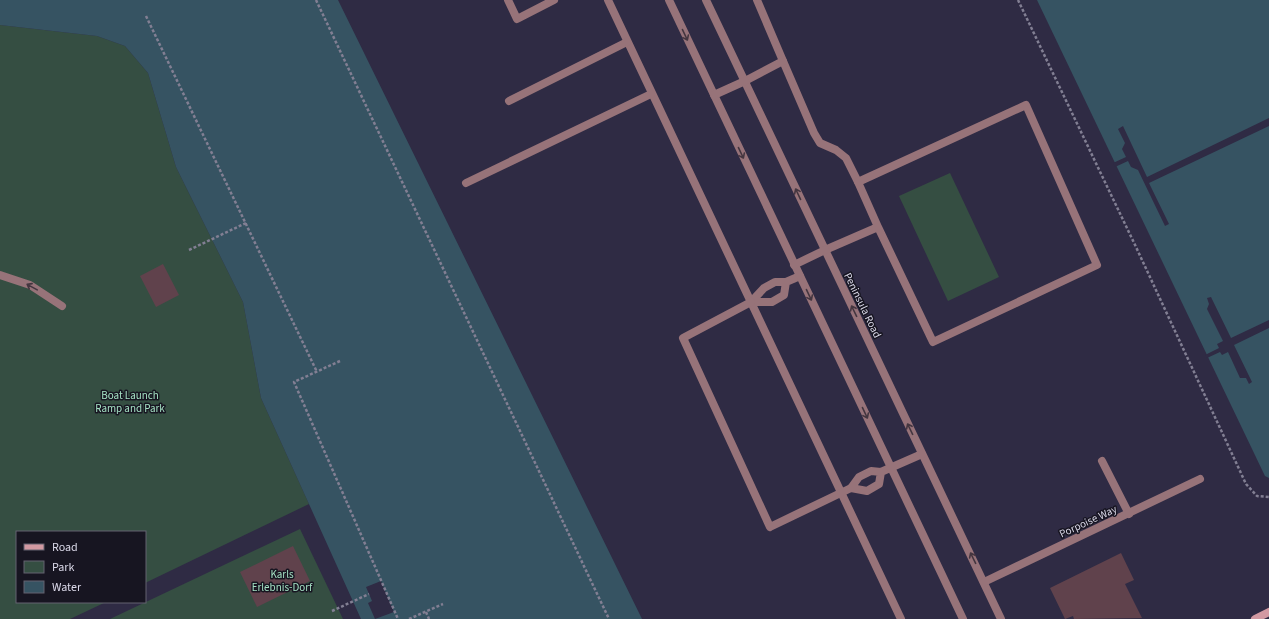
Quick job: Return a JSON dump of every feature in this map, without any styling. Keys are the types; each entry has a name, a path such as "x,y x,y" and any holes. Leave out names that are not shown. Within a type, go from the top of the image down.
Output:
{"main road":[{"path":"1255,619 1269,612"}],"street":[{"path":"508,0 517,19 554,0"},
{"path":"608,0 651,94 901,619"},
{"path":"669,0 963,619"},
{"name":"Peninsula Road","path":"706,0 1001,619"},
{"path":"757,0 814,133 820,143 836,150 846,158 933,342 1097,264 1026,105 858,182"},
{"path":"509,101 628,42"},
{"path":"714,95 783,61"},
{"path":"466,183 651,94"},
{"path":"794,265 878,227"},
{"path":"0,275 30,285 62,306"},
{"path":"800,276 786,282 775,282 764,288 751,302 683,338 770,528 851,488 859,477 871,471 881,472 922,454"},
{"path":"751,302 772,302 784,295 786,282"},
{"path":"1102,460 1130,514"},
{"path":"851,488 867,491 873,488 879,484 881,472"},
{"name":"Porpoise Way","path":"984,582 1130,514 1200,479"}],"path":[{"path":"316,0 609,619"},
{"path":"1018,0 1246,484 1257,496 1269,497"},
{"path":"146,16 317,372"},
{"path":"189,250 246,223"},
{"path":"340,362 294,382 398,619"},
{"path":"332,611 369,594"},
{"path":"409,619 443,604"},
{"path":"426,612 429,619"}],"green space":[{"name":"Boat Launch Ramp and Park","path":"0,25 97,36 125,46 148,73 176,167 243,302 261,398 309,504 146,583 146,531 16,531 16,603 104,603 70,619 0,619"},
{"path":"950,173 999,277 948,301 899,196"},
{"name":"Karls Erlebnis-Dorf","path":"300,529 343,619 110,619"}],"water":[{"path":"0,0 338,0 642,619 361,619 261,398 243,302 176,167 148,73 125,46 97,36 0,25"},
{"path":"1037,0 1269,0 1269,478 1265,476"}],"pier":[{"path":"1269,118 1269,126 1149,183 1169,224 1165,226 1138,170 1131,167 1128,161 1115,167 1113,163 1126,157 1122,149 1125,143 1118,129 1123,126 1147,177"},
{"path":"1211,297 1231,338 1269,320 1269,328 1234,345 1252,382 1249,384 1246,378 1240,378 1228,352 1222,355 1220,352 1207,358 1205,355 1219,348 1217,344 1223,341 1207,309 1209,304 1207,298"},
{"path":"381,581 394,612 375,619 368,603 372,601 366,587"}],"building":[{"path":"163,264 179,295 156,307 140,276"},
{"path":"293,546 310,581 257,607 240,572"},
{"path":"1121,553 1134,580 1125,584 1142,618 1074,619 1073,616 1065,619 1050,588"}]}
